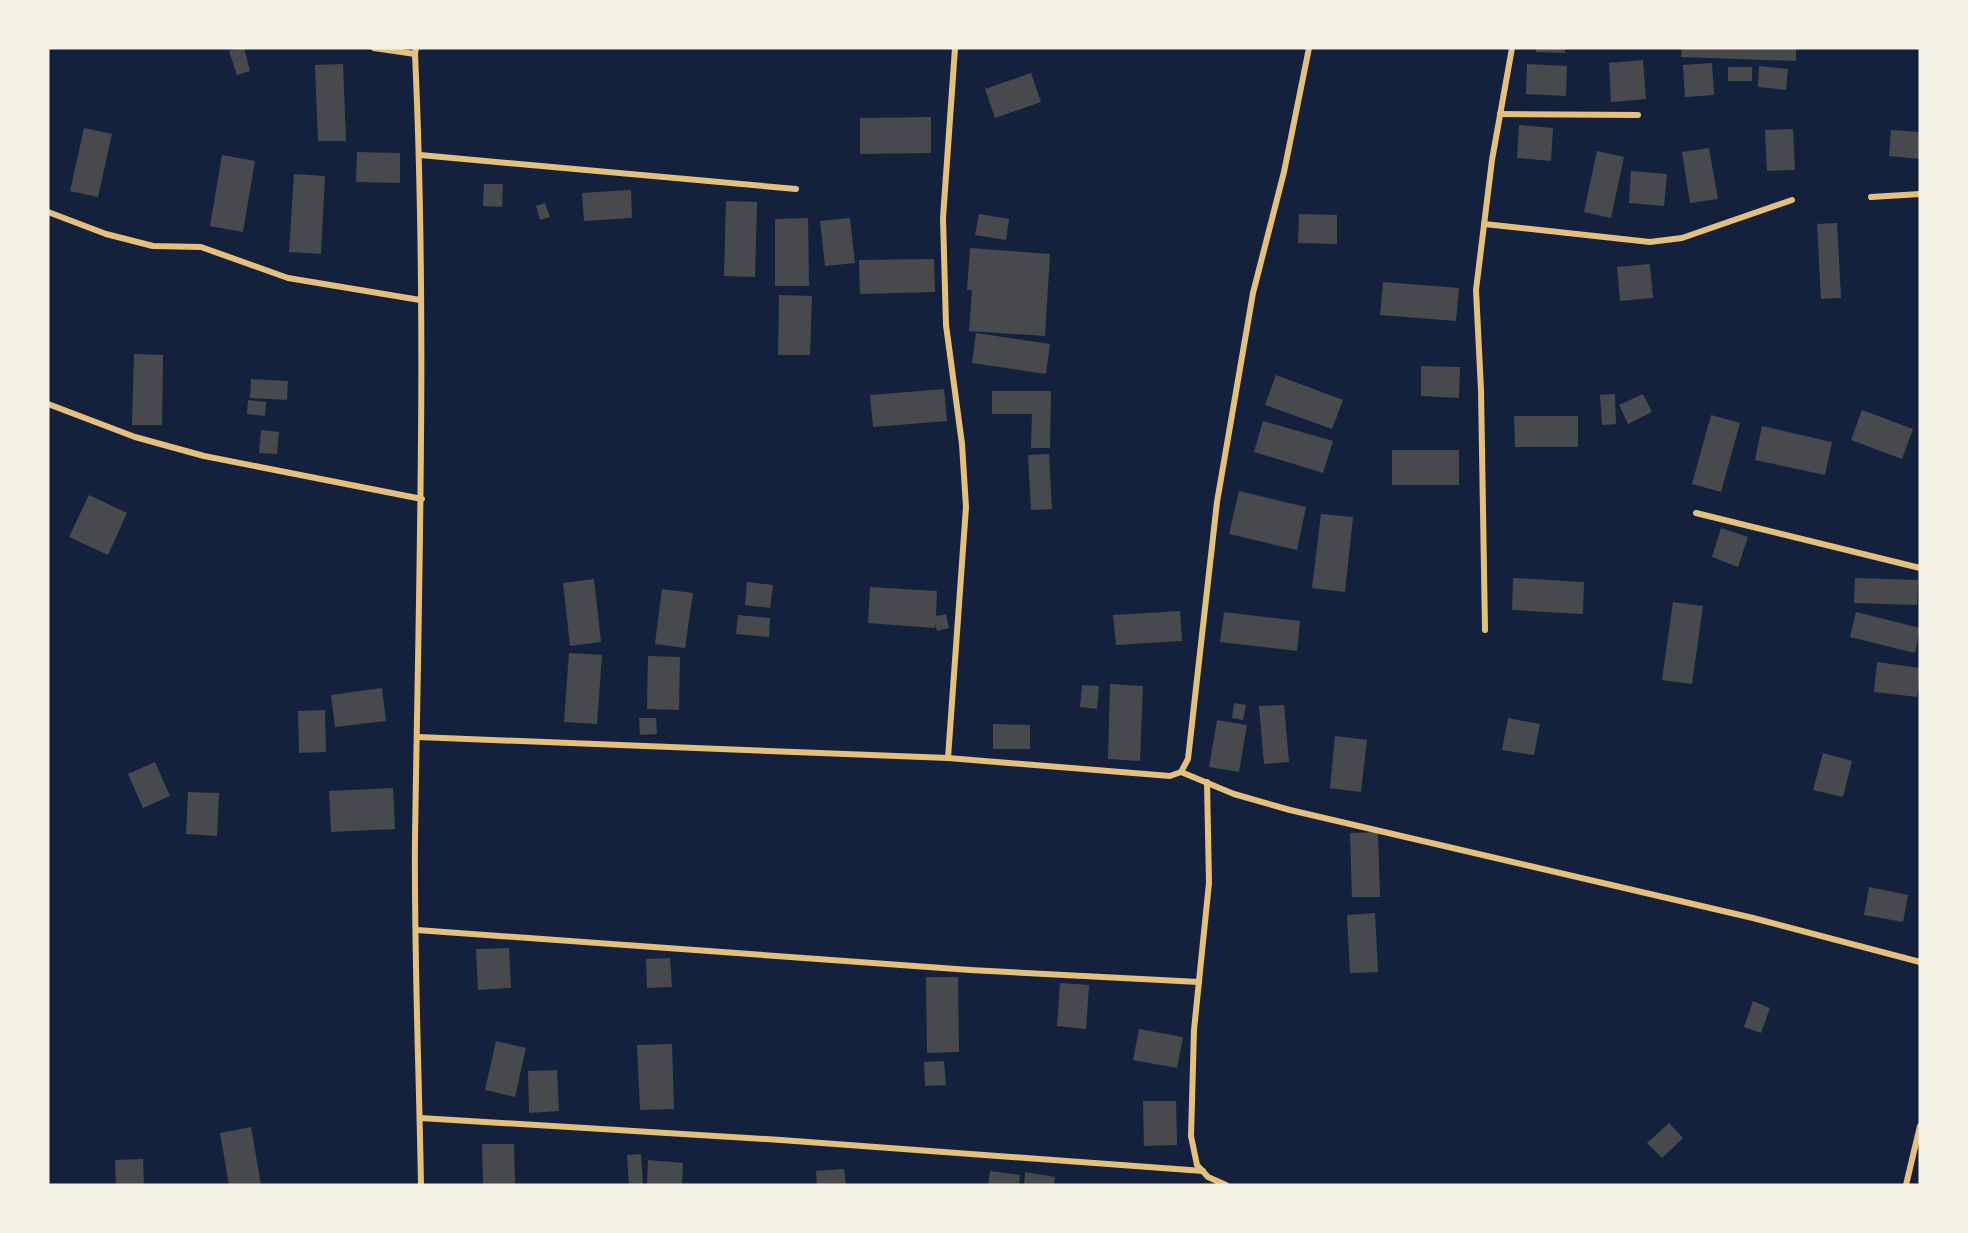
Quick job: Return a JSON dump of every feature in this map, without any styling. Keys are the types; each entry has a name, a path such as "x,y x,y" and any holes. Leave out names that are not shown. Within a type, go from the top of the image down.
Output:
{"street":[{"path":"374,48 415,51 420,154 422,499 417,930 421,1185"},
{"path":"948,758 966,507 962,444 946,324 943,218 955,48"},
{"path":"1181,772 1188,759 1217,502 1251,305 1284,172 1309,48"},
{"path":"1485,630 1481,390 1476,290 1500,114 1512,48"},
{"path":"1500,114 1638,115"},
{"path":"420,154 796,189"},
{"path":"1871,197 1920,194"},
{"path":"1484,224 1650,242 1682,238 1792,200"},
{"path":"48,212 106,234 153,246 201,247 288,278 420,300"},
{"path":"48,404 135,437 204,456 344,481 422,499"},
{"path":"1696,513 1920,568"},
{"path":"418,737 948,758 1170,776 1181,772 1234,794 1290,810 1753,918 1920,962"},
{"path":"1207,782 1209,883 1194,1030 1191,1136 1197,1165 1208,1177 1226,1185"},
{"path":"417,930 970,970 1199,982"},
{"path":"420,1118 780,1140 1203,1171"},
{"path":"1906,1185 1917,1156 1920,1126"}],"building":[{"path":"244,48 250,71 237,75 229,51"},
{"path":"1536,48 1565,48 1565,53 1536,52"},
{"path":"1682,48 1796,48 1796,61 1681,57"},
{"path":"1643,60 1646,99 1611,102 1609,63"},
{"path":"1712,63 1714,95 1685,97 1683,65"},
{"path":"343,64 346,141 318,141 315,65"},
{"path":"1527,64 1567,66 1566,96 1526,94"},
{"path":"1759,66 1788,69 1786,90 1758,87"},
{"path":"1728,67 1752,67 1752,81 1728,81"},
{"path":"1031,73 1041,102 995,118 985,89"},
{"path":"931,117 931,153 860,154 860,118"},
{"path":"1519,125 1553,128 1551,161 1517,158"},
{"path":"84,128 112,134 98,197 70,191"},
{"path":"1793,129 1795,170 1767,171 1765,130"},
{"path":"1891,130 1920,132 1920,159 1889,156"},
{"path":"1709,148 1718,199 1690,203 1682,152"},
{"path":"1597,151 1624,157 1611,218 1584,212"},
{"path":"357,152 400,153 400,183 356,182"},
{"path":"222,155 255,161 243,232 210,226"},
{"path":"1631,171 1667,174 1664,206 1629,203"},
{"path":"294,174 325,176 321,254 289,252"},
{"path":"484,184 503,184 502,207 483,206"},
{"path":"631,190 632,218 584,221 582,193"},
{"path":"726,201 757,202 755,277 724,276"},
{"path":"545,203 550,217 540,220 536,206"},
{"path":"979,214 1009,219 1006,240 975,235"},
{"path":"1299,214 1337,215 1337,244 1298,243"},
{"path":"808,218 809,286 775,286 775,219"},
{"path":"850,218 855,263 825,266 820,221"},
{"path":"1837,223 1841,298 1821,299 1817,224"},
{"path":"970,248 1050,254 1045,336 969,331 972,290 967,290"},
{"path":"934,259 935,292 860,294 859,260"},
{"path":"1650,264 1653,298 1620,301 1617,267"},
{"path":"1383,282 1459,288 1456,321 1380,315"},
{"path":"779,295 812,296 810,355 778,355"},
{"path":"976,333 1050,344 1046,374 972,363"},
{"path":"134,354 163,355 162,425 132,425"},
{"path":"1421,366 1460,367 1459,398 1421,396"},
{"path":"1276,375 1343,400 1332,429 1265,405"},
{"path":"251,379 288,381 287,400 250,398"},
{"path":"944,389 947,421 873,427 870,395"},
{"path":"992,391 1051,391 1050,448 1031,448 1032,414 992,414"},
{"path":"1615,394 1616,424 1602,425 1600,395"},
{"path":"1643,394 1652,412 1628,424 1619,405"},
{"path":"248,400 266,402 265,416 247,414"},
{"path":"1862,410 1913,429 1902,459 1851,440"},
{"path":"1711,415 1740,423 1721,492 1692,484"},
{"path":"1514,416 1578,416 1578,447 1515,447"},
{"path":"1263,421 1333,441 1323,473 1254,452"},
{"path":"1762,426 1832,442 1825,475 1755,460"},
{"path":"261,430 279,432 277,454 259,453"},
{"path":"1392,450 1459,450 1459,485 1392,485"},
{"path":"1049,454 1052,509 1031,510 1028,455"},
{"path":"1239,491 1306,507 1297,550 1229,534"},
{"path":"89,495 127,513 108,555 69,537"},
{"path":"1321,514 1353,517 1345,592 1312,588"},
{"path":"1721,528 1748,537 1738,567 1712,557"},
{"path":"1513,578 1584,582 1583,614 1512,610"},
{"path":"1855,578 1918,580 1917,605 1854,603"},
{"path":"594,579 601,642 570,646 563,583"},
{"path":"747,582 773,585 770,608 745,605"},
{"path":"870,587 937,591 936,616 946,614 949,628 937,631 935,624 935,628 868,623"},
{"path":"662,589 693,593 685,648 655,644"},
{"path":"1673,602 1703,606 1692,684 1662,680"},
{"path":"1180,611 1182,641 1116,645 1113,615"},
{"path":"1224,612 1300,621 1297,651 1220,642"},
{"path":"1856,612 1920,628 1915,653 1850,637"},
{"path":"738,615 770,618 769,637 736,634"},
{"path":"569,653 602,655 597,724 564,722"},
{"path":"648,656 680,657 679,710 647,709"},
{"path":"1877,662 1920,668 1917,697 1874,692"},
{"path":"1110,684 1143,686 1140,761 1108,759"},
{"path":"1082,685 1099,686 1097,709 1080,707"},
{"path":"382,688 386,721 335,727 331,695"},
{"path":"1234,703 1246,705 1243,720 1232,718"},
{"path":"1284,705 1289,762 1264,764 1259,706"},
{"path":"325,710 326,752 299,753 298,711"},
{"path":"639,718 656,718 657,734 640,735"},
{"path":"1508,718 1540,724 1534,755 1502,750"},
{"path":"1217,720 1247,725 1239,772 1209,767"},
{"path":"993,724 1030,725 1030,749 993,749"},
{"path":"1335,736 1367,740 1361,792 1330,788"},
{"path":"1823,753 1852,761 1843,797 1813,790"},
{"path":"155,762 170,796 143,808 128,774"},
{"path":"393,788 395,829 331,832 329,791"},
{"path":"188,792 219,793 217,836 186,834"},
{"path":"1378,832 1380,897 1352,897 1350,833"},
{"path":"1869,887 1908,895 1903,922 1864,915"},
{"path":"1375,913 1378,972 1350,973 1347,915"},
{"path":"509,948 511,988 478,990 476,949"},
{"path":"670,958 672,987 647,988 646,959"},
{"path":"926,977 958,977 959,1052 927,1053"},
{"path":"1060,983 1089,985 1086,1029 1057,1026"},
{"path":"1753,1001 1770,1008 1761,1033 1744,1027"},
{"path":"1139,1029 1183,1037 1177,1068 1133,1060"},
{"path":"496,1041 526,1048 515,1097 485,1090"},
{"path":"672,1044 674,1109 640,1110 637,1045"},
{"path":"944,1061 946,1085 925,1086 924,1062"},
{"path":"557,1070 559,1111 529,1113 528,1071"},
{"path":"1143,1101 1176,1101 1177,1145 1144,1146"},
{"path":"1669,1123 1683,1138 1662,1158 1647,1143"},
{"path":"251,1127 261,1185 229,1185 220,1133"},
{"path":"482,1144 514,1144 515,1185 483,1185"},
{"path":"641,1154 643,1185 629,1185 627,1155"},
{"path":"143,1159 144,1185 116,1185 115,1160"},
{"path":"648,1160 683,1163 682,1185 647,1185"},
{"path":"844,1169 846,1185 817,1185 816,1171"},
{"path":"990,1171 1020,1175 1019,1185 988,1185"},
{"path":"1025,1172 1055,1177 1054,1185 1024,1185"}]}
